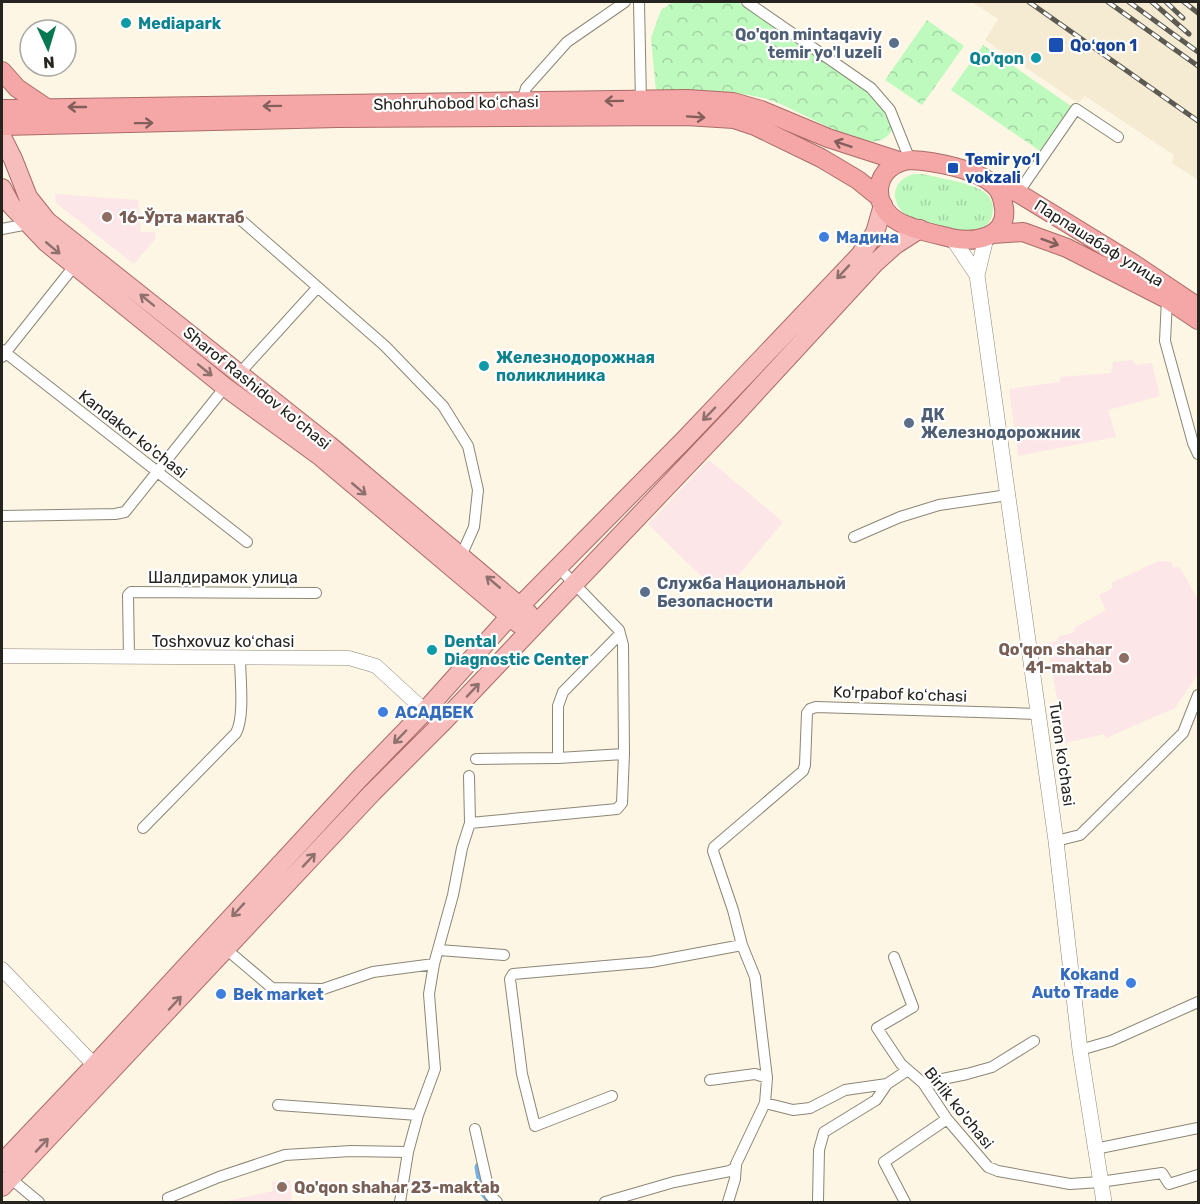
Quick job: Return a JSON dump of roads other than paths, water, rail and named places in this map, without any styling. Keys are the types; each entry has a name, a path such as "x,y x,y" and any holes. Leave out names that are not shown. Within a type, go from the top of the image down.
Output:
{"highway":[{"path":"2,71 17,88 45,107"},
{"name":"Shohruhobod koʻchasi","path":"2,126 641,108 687,99 734,102 761,110 828,138 904,160 926,161 953,168"},
{"name":"Shohruhobod koʻchasi","path":"2,109 522,102 641,108 686,116 734,119 755,126 821,158 858,180 881,201 898,222 926,231"},
{"path":"881,201 879,186 882,175 890,166 904,160"},
{"name":"Парпашабаф улица","path":"953,168 978,174 996,186 1018,193 1134,264 1198,307"},
{"path":"990,236 1002,224 1005,213 1001,195 996,186"},
{"name":"Парпашабаф улица","path":"926,231 976,241 990,236 1023,232 1067,248 1167,299 1198,320"}],"main road":[{"name":"Sharof Rashidov ko'chasi","path":"2,137 28,197 47,221 167,328 321,457 516,610"},
{"name":"Sharof Rashidov ko'chasi","path":"2,188 11,205 28,224 75,266 167,328"},
{"path":"4,1176 357,780 425,711 516,610 691,433 860,255 875,233 881,201"},
{"path":"100,1071 225,949 726,425 874,263 895,245 926,231"},
{"name":"Turon ko'chasi","path":"977,275 990,236"},
{"name":"Turon ko'chasi","path":"953,238 977,275 1056,841 1080,1050 1104,1203"},
{"name":"Sharof Rashidov ko'chasi","path":"232,381 329,446 461,556 532,627"}],"street":[{"path":"522,102 526,88 567,42 625,2"},
{"path":"639,2 641,108"},
{"path":"747,2 871,88 890,110 897,123 904,160"},
{"path":"1018,193 1076,109 1118,137"},
{"path":"241,220 385,346 443,406 468,446 478,490 474,527 461,556"},
{"path":"2,229 28,224"},
{"path":"3,354 75,266"},
{"path":"2,516 120,514 125,512 232,381 317,288"},
{"path":"1167,299 1165,341 1198,454"},
{"name":"Kandakor ko'chasi","path":"3,354 247,542"},
{"path":"854,537 900,517 939,505 1008,495"},
{"path":"470,823 617,809 621,803 624,754 623,645 615,625 558,567"},
{"name":"Шалдирамок улица","path":"129,657 129,593 316,593"},
{"path":"558,758 558,706 563,692 620,634"},
{"name":"Toshxovuz koʻchasi","path":"2,656 349,658 376,666 425,711"},
{"path":"143,828 239,728 240,658"},
{"path":"1056,841 1080,834 1183,733 1198,695"},
{"name":"Ko'rpabof koʻchasi","path":"728,1203 736,1167 765,1103 767,1078 755,977 742,945 713,849 803,771 806,765 807,713 810,709 816,707 919,709 1038,714"},
{"path":"476,759 624,754"},
{"path":"400,1203 408,1152 418,1115 435,1069 429,994 434,964 470,823 470,776"},
{"path":"612,1096 535,1126 522,1074 510,979 513,974 651,962 742,945"},
{"path":"225,949 272,988 323,989 373,972 434,964"},
{"path":"439,950 504,956"},
{"path":"894,957 913,1006 877,1028 901,1064 908,1070"},
{"path":"2,969 100,1071"},
{"path":"1080,1050 1111,1041 1198,1002"},
{"path":"923,1083 992,1067 1034,1041"},
{"name":"Birlik ko'chasi","path":"765,1103 793,1110 810,1108 845,1090 887,1084 908,1070 923,1083 947,1119 993,1170 1062,1184 1100,1182 1162,1173 1169,1184 1198,1175"},
{"path":"710,1080 755,1074 767,1078"},
{"path":"818,1201 819,1150 824,1131 876,1100 887,1084"},
{"path":"278,1105 418,1115"},
{"path":"905,1203 884,1162 947,1119"},
{"path":"1095,1149 1198,1128"},
{"path":"475,1130 490,1195 498,1203"},
{"path":"168,1203 168,1198 209,1181 285,1155 351,1151 408,1152"},
{"path":"605,1203 674,1182 730,1171 736,1167"},
{"path":"4,1176 39,1203"}],"waterway":[{"path":"479,1167 483,1191 491,1201"}],"railway":[{"path":"1029,2 1198,121"},
{"path":"1108,2 1198,66"},
{"path":"1129,2 1198,52"},
{"path":"1152,2 1189,34"},
{"path":"1166,2 1183,18"},
{"path":"1184,2 1198,13"}],"place":[{"name":"Mediapark","path":"126,23"},
{"name":"Qo'qon mintaqaviy temir yo'l uzeli","path":"894,43"},
{"name":"Qoʻqon 1","path":"1056,45"},
{"name":"Qo'qon","path":"1036,58"},
{"name":"Temir yo‘l vokzali","path":"953,168"},
{"name":"16-Ўрта мактаб","path":"107,217"},
{"name":"Мадина","path":"824,237"},
{"name":"Железнодорожная поликлиника","path":"484,366"},
{"name":"ДК Железнодорожник","path":"909,423"},
{"name":"Служба Национальной Безопасности","path":"645,592"},
{"name":"Dental Diagnostic Center","path":"432,650"},
{"name":"Qo'qon shahar 41-maktab","path":"1124,658"},
{"name":"АСАДБЕК","path":"383,712"},
{"name":"Kokand Auto Trade","path":"1131,983"},
{"name":"Bek market","path":"221,994"},
{"name":"Qo'qon shahar 23-maktab","path":"282,1187"}]}
